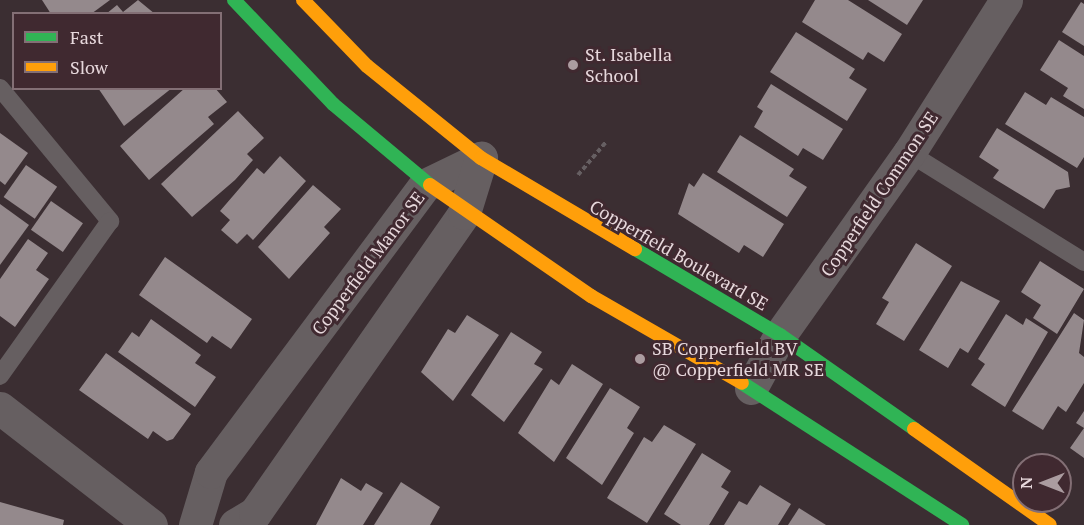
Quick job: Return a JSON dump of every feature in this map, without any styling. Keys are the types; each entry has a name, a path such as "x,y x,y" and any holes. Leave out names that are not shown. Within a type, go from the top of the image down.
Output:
{"street":[{"path":"234,0 333,104 425,185 591,296 751,388 962,525"},
{"name":"Copperfield Boulevard SE","path":"303,0 367,66 481,158 780,335 1050,525"},
{"name":"Copperfield Common SE","path":"751,388 780,335 909,153 1006,0"},
{"path":"235,525 255,513 464,213 481,158"},
{"name":"Copperfield Manor SE","path":"195,525 211,472 425,185 481,158"},
{"path":"0,408 151,525"}],"lane":[{"path":"0,88 110,221 0,376"},
{"path":"909,153 1084,262"}],"path":[{"path":"578,176 606,142"}],"building":[{"path":"42,0 110,0 94,12 50,12"},
{"path":"138,0 153,12 123,12"},
{"path":"815,0 848,0 902,34 884,62 868,52 863,60 802,22"},
{"path":"868,0 923,0 907,25"},
{"path":"1081,2 1084,4 1084,46 1062,32"},
{"path":"117,5 123,12 108,12"},
{"path":"796,32 855,69 849,78 867,89 847,121 770,72"},
{"path":"1059,40 1084,56 1084,109 1063,96 1068,88 1040,70"},
{"path":"771,84 843,129 823,160 803,148 798,156 754,127 763,111 757,107"},
{"path":"99,90 169,90 124,126"},
{"path":"183,90 217,90 227,102 208,117 214,124 149,180 120,146"},
{"path":"1025,92 1046,105 1051,97 1084,117 1084,157 1077,168 1005,124"},
{"path":"238,111 264,138 247,154 253,160 235,180 192,217 161,184"},
{"path":"997,128 1068,172 1070,187 1056,190 1044,209 993,178 999,170 979,157"},
{"path":"0,133 28,153 5,185 0,181"},
{"path":"740,135 794,169 789,176 807,187 787,217 717,172"},
{"path":"280,156 306,181 253,240 247,234 237,244 221,230 230,220 220,211 257,168 264,174"},
{"path":"26,165 57,187 35,219 4,197"},
{"path":"703,173 784,224 763,257 744,245 739,253 678,214 689,183 694,187"},
{"path":"313,185 341,209 324,227 330,233 289,279 258,247"},
{"path":"51,201 83,223 63,252 31,230"},
{"path":"0,204 29,225 0,265"},
{"path":"28,239 48,253 36,270 49,279 15,327 0,316 0,279"},
{"path":"916,243 952,266 904,341 876,324 889,302 882,298"},
{"path":"165,257 252,319 231,349 212,336 207,343 139,295"},
{"path":"1040,261 1084,289 1057,334 1033,318 1041,305 1021,292"},
{"path":"961,281 1000,301 968,353 960,348 948,368 919,350"},
{"path":"1074,313 1084,320 1079,353 1084,357 1084,383 1066,412 1058,406 1043,430 1012,411"},
{"path":"1006,314 1023,325 1026,318 1048,332 1005,407 971,385 985,364 978,359"},
{"path":"467,315 499,335 453,401 421,372 448,329 455,333"},
{"path":"151,319 201,355 195,363 216,377 195,407 118,352 132,332 139,337"},
{"path":"511,332 542,352 534,364 543,369 504,422 471,395"},
{"path":"106,353 191,414 173,439 167,441 153,431 148,439 79,390"},
{"path":"572,364 603,384 554,462 518,433 551,379 559,385"},
{"path":"610,388 640,407 627,428 634,433 602,485 566,458"},
{"path":"1084,411 1084,428 1076,423"},
{"path":"664,425 696,444 647,523 607,498 644,437 652,442"},
{"path":"1084,428 1084,458 1070,448"},
{"path":"702,453 731,471 721,487 729,492 709,525 681,525 664,514"},
{"path":"341,478 361,491 366,483 383,493 363,525 316,525"},
{"path":"401,482 440,507 430,525 374,525"},
{"path":"760,485 791,504 778,525 724,525 739,501 747,505"},
{"path":"0,502 64,520 63,525 0,525"},
{"path":"799,508 826,525 788,525"}],"traffic: fast":[{"path":"234,0 333,104 430,185"},
{"path":"635,249 780,335 914,429"},
{"path":"742,383 962,525"}],"traffic: slow":[{"path":"303,0 367,66 481,158 635,249"},
{"path":"430,185 591,296 742,383"},
{"path":"914,429 1050,525"}],"place":[{"name":"St. Isabella School","path":"573,65"},
{"name":"SB Copperfield BV @ Copperfield MR SE","path":"640,359"}]}
